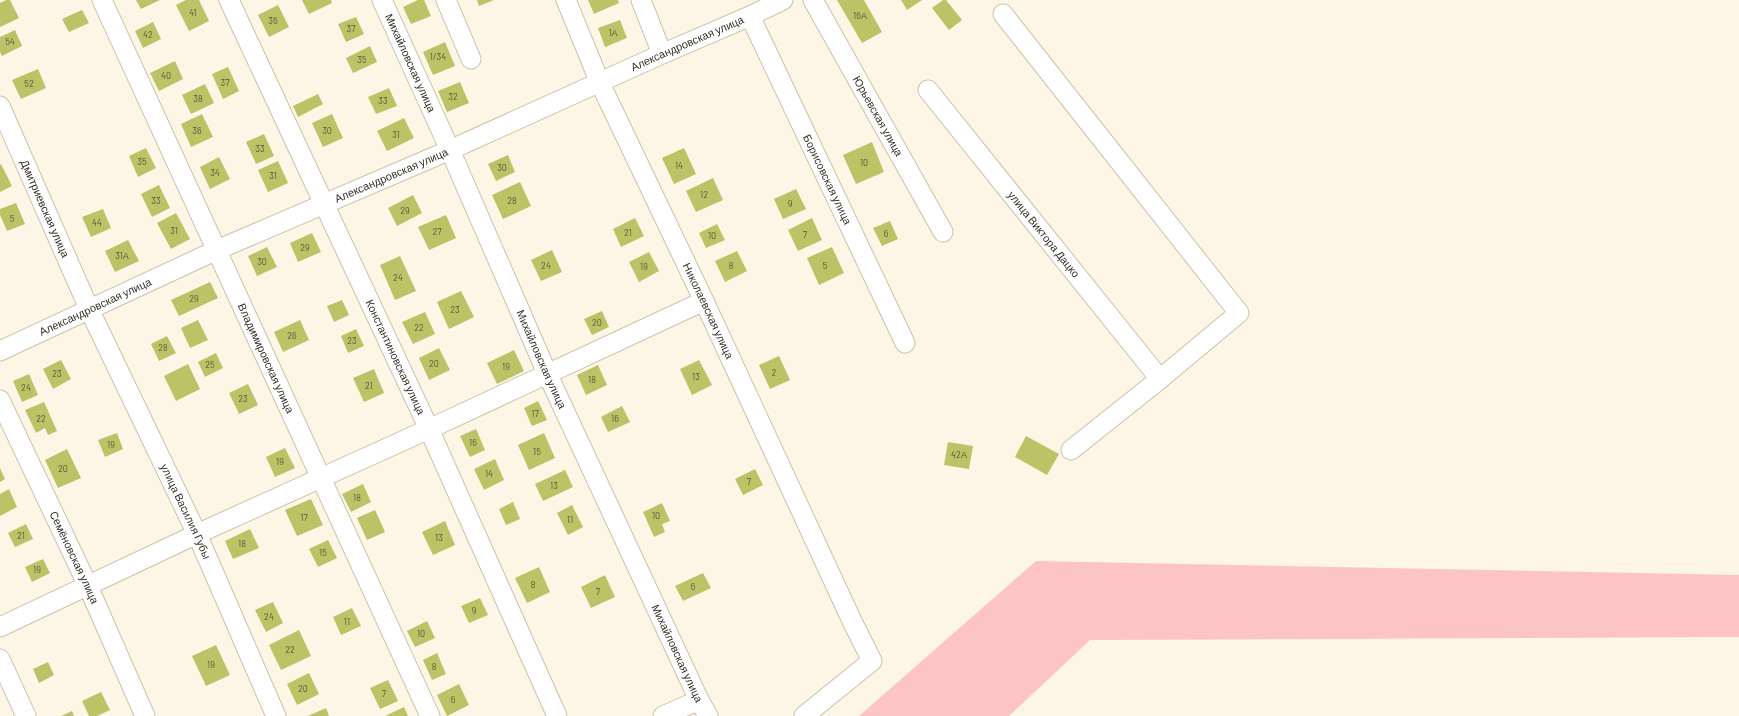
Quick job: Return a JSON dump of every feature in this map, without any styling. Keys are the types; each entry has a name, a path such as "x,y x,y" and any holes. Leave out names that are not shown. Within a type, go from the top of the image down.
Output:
{"street":[{"name":"Владимировская улица","path":"102,0 430,716"},
{"name":"Константиновская улица","path":"229,0 429,429 557,716"},
{"name":"Михайловская улица","path":"382,0 450,150 547,373 704,708"},
{"path":"446,0 471,59"},
{"name":"Николаевская улица","path":"566,0 600,83 704,301 852,621 872,661 804,716"},
{"path":"641,0 662,54"},
{"name":"Александровская улица","path":"0,351 217,250 450,150 783,0"},
{"name":"Юрьевская улица","path":"813,0 943,232"},
{"path":"1003,14 1239,313 1160,379 1071,450"},
{"name":"Борисовская улица","path":"750,16 905,342"},
{"name":"улица Виктора Дацко","path":"928,90 1160,379"},
{"name":"Дмитриевская улица","path":"0,106 90,310"},
{"path":"0,627 320,477 429,429 704,301"},
{"name":"улица Василия Губы","path":"90,310 197,534 276,716"},
{"name":"Семёновская улица","path":"0,400 88,586 145,716"},
{"path":"0,659 26,716"},
{"path":"663,716 704,708"}],"shaded area":[{"path":"1036,561 1739,575 1739,637 1090,640 1009,716 859,716"}],"building":[{"path":"10,0 19,18 0,27 0,3"},
{"path":"136,0 160,0 141,9"},
{"path":"186,0 199,0 209,21 189,31 176,5"},
{"path":"302,0 331,0 332,3 309,14"},
{"path":"418,0 424,0 431,16 411,24 403,7"},
{"path":"477,0 494,0 479,6"},
{"path":"588,0 618,0 619,3 594,14"},
{"path":"837,0 864,0 882,32 862,43"},
{"path":"901,0 922,0 907,10"},
{"path":"943,0 946,0 962,20 949,30 932,8"},
{"path":"278,5 289,27 269,37 258,15"},
{"path":"82,10 89,23 69,32 62,19"},
{"path":"356,17 364,34 346,42 338,24"},
{"path":"620,20 627,38 605,47 598,28"},
{"path":"153,22 161,39 143,48 135,31"},
{"path":"15,30 22,46 2,56 0,52 0,37"},
{"path":"445,42 455,66 433,75 423,52"},
{"path":"370,46 377,62 353,73 346,58"},
{"path":"175,61 183,79 159,91 150,73"},
{"path":"228,67 239,91 223,99 212,74"},
{"path":"38,69 46,88 21,99 12,80"},
{"path":"460,82 469,103 447,112 438,91"},
{"path":"205,84 214,103 191,114 182,95"},
{"path":"389,88 397,106 376,114 368,97"},
{"path":"318,94 323,104 298,117 293,106"},
{"path":"202,114 213,137 191,147 181,124"},
{"path":"332,114 343,138 323,147 312,123"},
{"path":"404,118 414,138 387,151 377,131"},
{"path":"264,134 274,156 256,164 246,142"},
{"path":"872,142 884,172 856,184 843,155"},
{"path":"146,148 156,168 138,177 129,156"},
{"path":"684,148 696,174 674,184 662,158"},
{"path":"508,155 515,172 496,181 488,164"},
{"path":"219,157 230,179 210,189 200,167"},
{"path":"278,161 288,183 268,192 258,170"},
{"path":"1,164 12,186 0,192 0,165"},
{"path":"713,178 723,200 696,212 686,191"},
{"path":"520,182 531,206 503,219 492,195"},
{"path":"159,185 170,208 152,217 141,194"},
{"path":"796,189 806,209 783,219 774,199"},
{"path":"413,195 422,213 397,226 388,208"},
{"path":"16,203 25,224 7,231 0,215 0,209"},
{"path":"103,209 111,228 91,237 82,217"},
{"path":"176,213 190,239 171,249 157,223"},
{"path":"446,215 456,238 429,250 418,227"},
{"path":"635,218 644,236 621,247 613,229"},
{"path":"812,218 822,240 798,251 788,230"},
{"path":"890,221 898,239 882,246 873,228"},
{"path":"717,224 725,240 706,248 699,233"},
{"path":"312,233 321,252 298,262 290,243"},
{"path":"128,240 139,261 115,272 105,251"},
{"path":"267,247 277,267 257,276 248,256"},
{"path":"832,247 844,273 819,285 807,258"},
{"path":"552,250 562,272 541,281 531,260"},
{"path":"737,251 747,271 725,282 715,261"},
{"path":"649,252 659,271 639,282 629,262"},
{"path":"400,256 416,291 395,300 380,265"},
{"path":"210,282 218,298 179,316 171,300"},
{"path":"461,291 474,317 449,329 437,302"},
{"path":"342,300 349,315 334,322 327,306"},
{"path":"602,311 609,327 592,335 584,319"},
{"path":"425,312 435,334 413,344 402,322"},
{"path":"198,320 208,340 190,348 181,328"},
{"path":"300,320 309,340 283,352 274,332"},
{"path":"356,329 364,346 348,353 341,336"},
{"path":"167,336 176,353 159,361 151,344"},
{"path":"439,348 450,370 429,380 419,358"},
{"path":"514,350 524,371 497,384 487,363"},
{"path":"216,353 223,368 205,377 198,362"},
{"path":"779,356 790,380 770,389 759,365"},
{"path":"61,360 71,379 53,389 43,369"},
{"path":"699,360 712,385 692,395 680,369"},
{"path":"188,364 200,389 176,401 164,376"},
{"path":"598,365 607,385 586,395 577,375"},
{"path":"374,369 384,393 364,402 353,378"},
{"path":"29,374 38,395 22,402 13,381"},
{"path":"248,384 258,405 239,414 229,393"},
{"path":"538,401 547,420 532,426 524,408"},
{"path":"44,402 57,431 48,435 45,428 36,433 25,410"},
{"path":"622,406 630,422 608,432 601,417"},
{"path":"476,429 485,450 470,457 460,436"},
{"path":"117,433 123,449 105,457 98,440"},
{"path":"544,433 555,458 529,470 518,445"},
{"path":"1026,436 1059,454 1047,475 1015,457"},
{"path":"948,442 973,446 969,469 944,465"},
{"path":"285,448 295,468 275,477 266,457"},
{"path":"67,449 81,478 58,488 45,460"},
{"path":"495,459 504,480 484,490 474,469"},
{"path":"0,468 5,479 0,482"},
{"path":"755,469 763,485 743,495 735,479"},
{"path":"565,470 573,487 543,501 535,484"},
{"path":"363,484 371,502 351,512 342,494"},
{"path":"9,489 17,507 0,516 0,494"},
{"path":"311,499 323,525 297,536 285,510"},
{"path":"513,502 520,519 506,525 499,509"},
{"path":"662,503 670,521 662,524 665,532 654,537 643,512"},
{"path":"572,505 583,527 568,535 557,513"},
{"path":"375,510 385,532 367,540 357,518"},
{"path":"445,521 455,545 433,555 422,532"},
{"path":"26,524 33,539 15,547 8,533"},
{"path":"250,529 259,548 233,559 225,541"},
{"path":"328,540 337,558 318,567 309,549"},
{"path":"43,559 50,573 32,582 25,567"},
{"path":"539,567 550,592 527,603 515,578"},
{"path":"703,573 711,588 683,601 675,586"},
{"path":"605,575 615,597 591,608 581,587"},
{"path":"480,598 488,615 469,623 461,606"},
{"path":"273,602 283,623 266,632 255,610"},
{"path":"352,608 361,626 341,635 333,617"},
{"path":"427,621 435,638 415,647 407,631"},
{"path":"299,630 311,656 281,670 269,645"},
{"path":"216,645 230,675 206,686 192,656"},
{"path":"437,653 446,674 432,680 423,660"},
{"path":"48,662 54,675 39,683 33,669"},
{"path":"309,673 319,694 297,705 287,684"},
{"path":"388,680 398,701 380,709 370,688"},
{"path":"459,684 469,705 447,716 437,695"},
{"path":"101,692 110,710 97,716 89,716 82,701"},
{"path":"404,707 408,716 385,716"},
{"path":"326,708 329,716 308,716"},
{"path":"72,711 74,716 61,716"}]}
